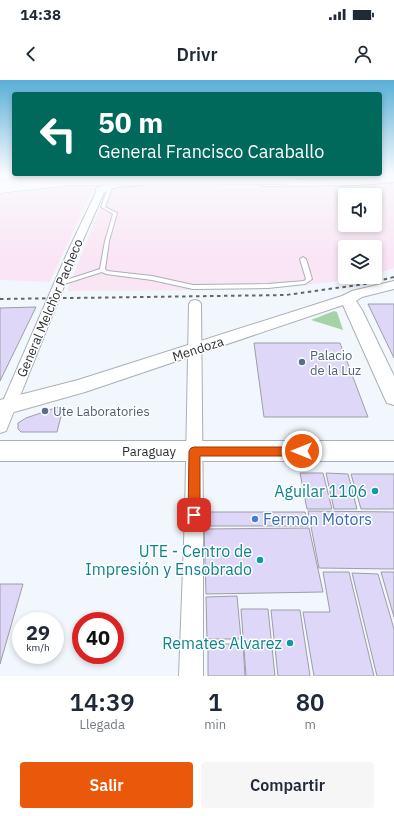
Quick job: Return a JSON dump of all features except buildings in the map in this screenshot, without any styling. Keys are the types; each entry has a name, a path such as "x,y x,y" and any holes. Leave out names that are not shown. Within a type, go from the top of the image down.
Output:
{"street":[{"name":"General Melchor Pacheco","path":"0,426 4,408 95,203"},
{"name":"Mendoza","path":"4,408 78,387 195,350 347,299 357,294 394,285"},
{"path":"347,299 394,298"},
{"path":"347,299 354,310 394,398"},
{"path":"192,676 195,304"},
{"name":"Paraguay","path":"0,451 394,451"}],"lane":[{"path":"102,270 106,240 115,213 103,206 104,203"},
{"path":"59,284 102,270 106,272 152,278 194,287 268,286 305,282 309,279 303,259"}],"shaded area":[{"path":"0,203 86,203 50,282 0,280"},
{"path":"102,203 338,203 338,232 382,232 382,203 394,203 394,268 382,272 382,240 338,240 338,281 279,287 215,290 67,291"}],"green space":[{"path":"334,311 337,312 343,330 311,320"}],"railway":[{"path":"0,299 286,295 365,284 394,277"}],"place":[{"name":"Palacio de la Luz","path":"302,362"},
{"name":"Ute Laboratories","path":"45,411"},
{"name":"Aguilar 1106","path":"375,491"},
{"name":"Fermon Motors","path":"255,519"},
{"name":"UTE - Centro de Impresión y Ensobrado","path":"260,560"},
{"name":"Remates Alvarez","path":"290,643"}],"route":[{"path":"194,515 194,451 302,451"}]}
